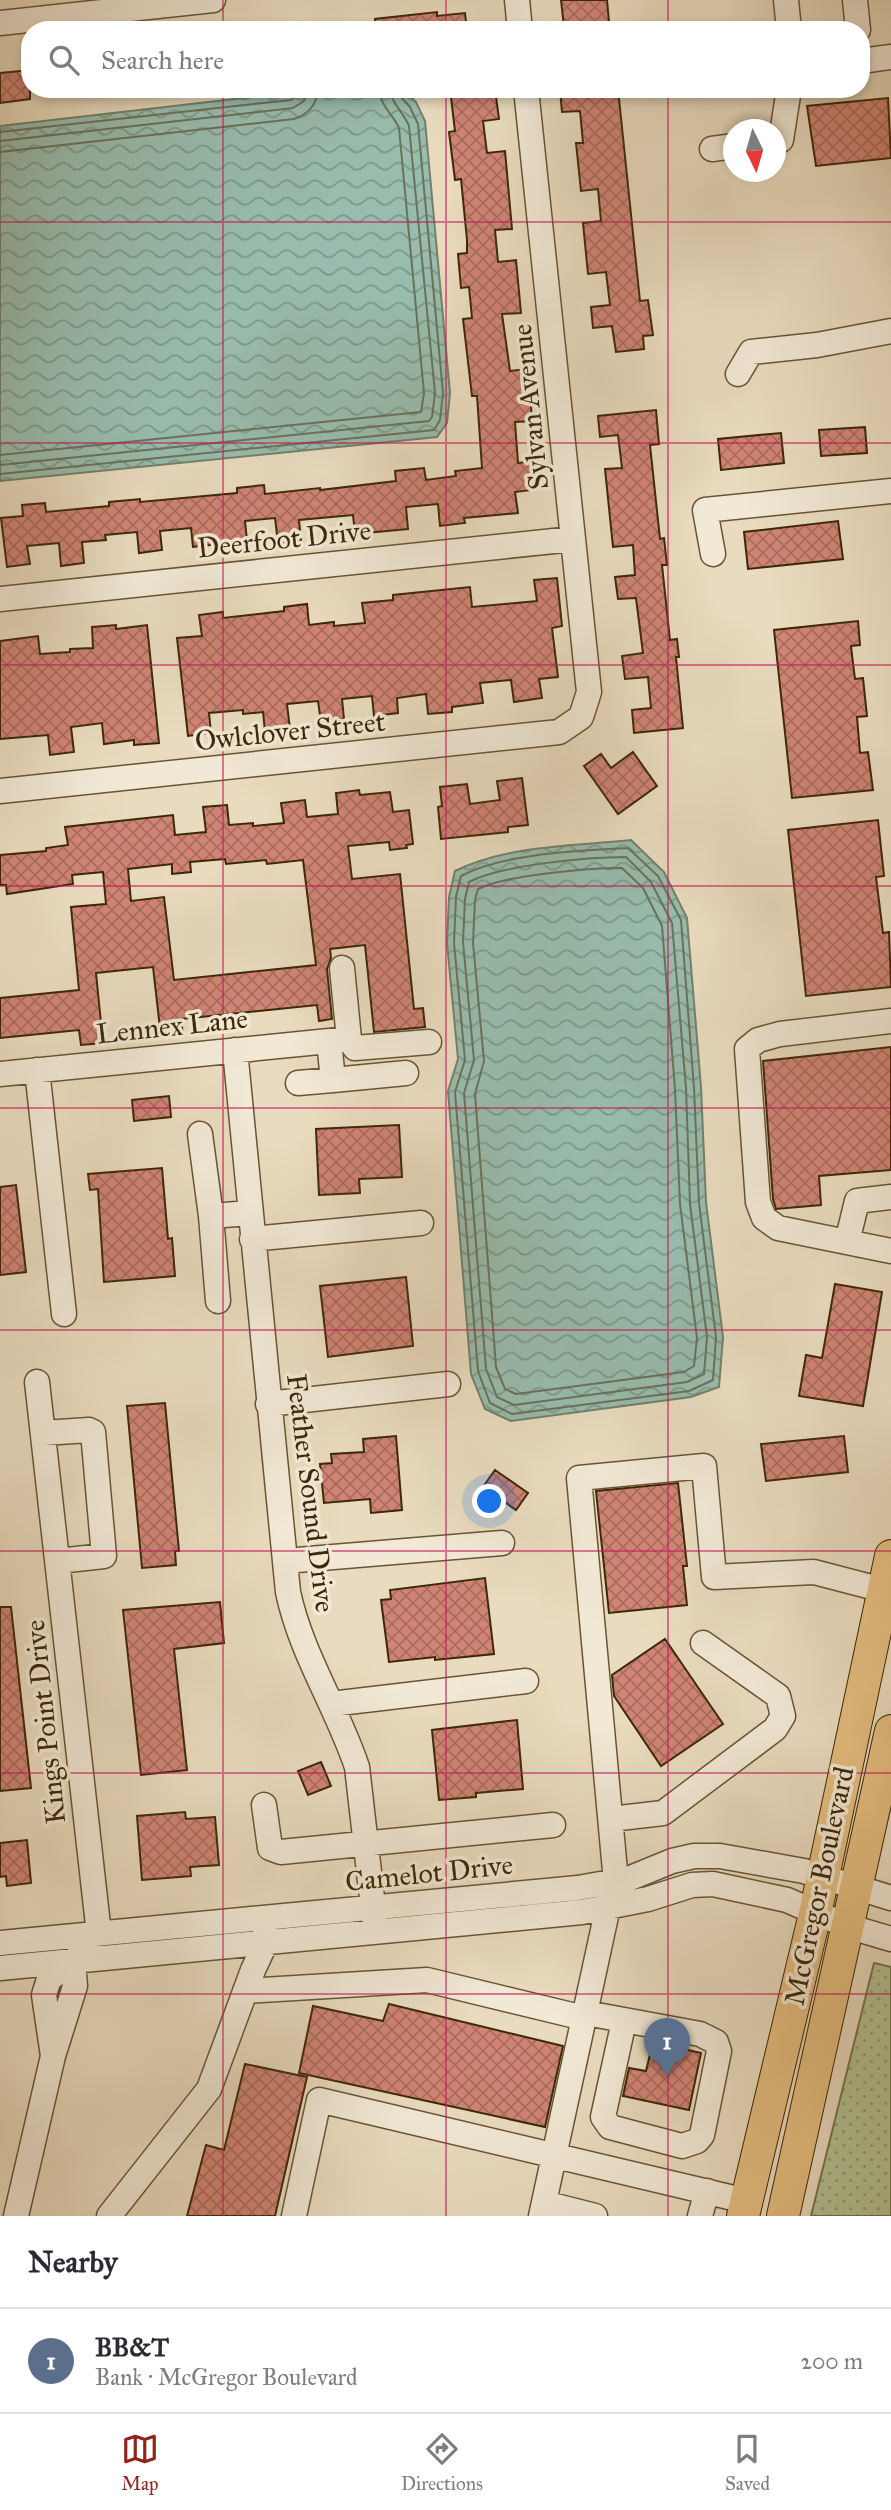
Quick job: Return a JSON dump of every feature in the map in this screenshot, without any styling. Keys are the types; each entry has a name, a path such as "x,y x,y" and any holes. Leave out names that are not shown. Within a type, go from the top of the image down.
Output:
{"main road":[{"name":"McGregor Boulevard","path":"744,2208 816,1914 891,1556"},
{"name":"McGregor Boulevard","path":"783,2216 891,1731"}],"street":[{"path":"0,23 213,0"},
{"path":"517,0 519,21"},
{"path":"786,0 788,21"},
{"path":"855,0 857,21"},
{"path":"870,59 891,57"},
{"name":"Sylvan Avenue","path":"527,98 589,692 581,717"},
{"path":"784,119 788,98"},
{"path":"738,374 751,352 817,345 891,331"},
{"path":"713,554 705,510 891,491"},
{"name":"Deerfoot Drive","path":"0,599 573,539"},
{"name":"Owlclover Street","path":"0,791 559,732 581,717"},
{"path":"333,1080 339,1040 342,968"},
{"path":"891,1021 780,1034 758,1040 747,1049 758,1202 764,1218 778,1228 891,1251"},
{"name":"Lennex Lane","path":"0,1074 339,1040 355,1048 429,1042"},
{"name":"Feather Sound Drive","path":"235,1049 268,1404 293,1616 357,1767 374,1920"},
{"path":"37,1070 64,1314"},
{"path":"298,1083 406,1073"},
{"path":"200,1134 211,1216 218,1301"},
{"path":"847,1242 857,1201 891,1197"},
{"path":"211,1216 250,1213"},
{"path":"252,1239 421,1223"},
{"name":"Kings Point Drive","path":"37,1382 99,1934"},
{"path":"268,1404 448,1384"},
{"path":"43,1433 93,1432 104,1556 58,1560"},
{"path":"595,2216 543,2210 608,1907 616,1882 579,1478 704,1466 714,1577 814,1572 883,1590"},
{"path":"285,1561 502,1543"},
{"path":"611,1819 663,1813 775,1729 783,1716 778,1696 704,1643"},
{"path":"331,1704 526,1681"},
{"path":"264,1805 270,1847 281,1852 553,1825"},
{"name":"Camelot Drive","path":"0,1968 73,1962 265,1931 374,1920 616,1882 672,1861 694,1856 720,1856 823,1876 891,1898"},
{"name":"Camelot Drive","path":"374,1920 582,1912 648,1899 692,1885 713,1884 787,1900 847,1926 891,1939"},
{"path":"109,2216 209,2088 265,1931"},
{"name":"Camelot Drive","path":"0,1943 99,1934 265,1931"},
{"path":"16,2216 53,2056 75,1986 73,1962 99,1934"},
{"path":"245,1991 427,1980 585,2015 624,2021 700,2034 716,2042 719,2051 702,2135 697,2141 682,2146 610,2127 603,2117 624,2021"},
{"path":"294,2216 319,2100 707,2192 744,2208"},
{"path":"602,2167 610,2127"},
{"path":"701,2216 707,2192"}],"shaded area":[{"path":"874,1963 891,1967 891,2216 811,2216"}],"water":[{"path":"242,98 412,98 425,121 450,393 447,423 437,437 0,481 0,126"},
{"path":"631,840 664,872 687,918 701,1087 706,1202 723,1337 719,1387 691,1397 511,1421 485,1409 471,1374 448,1091 458,1059 447,943 449,897 455,871 476,862 519,851"}],"building":[{"path":"561,0 607,0 609,21 563,21"},
{"path":"437,12 437,16 465,13 466,21 375,21"},
{"path":"21,71 21,98 30,99 0,103 0,73"},
{"path":"451,98 496,98 499,119 483,121 487,153 505,151 512,229 495,230 498,262 516,260 521,313 502,314 510,371 527,369 532,421 515,422 518,463 536,461 539,489 515,492 518,513 464,518 465,523 440,526 438,504 406,507 408,529 355,534 353,515 299,520 301,541 278,543 275,518 245,521 247,541 193,547 191,528 160,531 162,550 139,553 137,532 105,535 106,540 82,542 84,563 61,566 59,543 27,546 30,564 7,567 1,518 23,516 22,505 45,503 46,512 109,506 109,502 140,499 140,502 237,493 237,488 264,485 265,494 320,490 396,481 395,471 424,468 426,480 456,476 455,471 482,468 477,396 472,396 463,319 472,318 469,287 461,288 458,254 467,253 467,240 461,179 455,180 449,132 455,131"},
{"path":"561,98 619,98 640,301 648,300 653,335 643,336 644,349 616,352 612,326 593,328 591,307 610,305 606,272 588,274 583,223 601,221 598,189 581,191 576,143 583,143 580,111 562,112"},
{"path":"888,98 891,158 816,166 807,106"},
{"path":"656,410 659,444 650,445 660,539 664,538 667,565 662,565 670,640 677,639 679,657 676,657 683,728 634,733 632,710 651,708 648,677 625,679 622,656 643,653 636,598 618,599 615,577 635,575 633,545 613,547 605,469 622,468 618,435 600,437 598,416"},
{"path":"865,427 867,453 821,456 819,430"},
{"path":"781,433 784,463 721,470 718,439"},
{"path":"838,521 843,559 748,569 744,532"},
{"path":"557,578 562,626 552,628 558,677 539,679 542,698 514,702 511,680 480,683 483,703 452,707 452,712 428,714 426,694 397,698 398,713 374,716 372,696 342,699 344,719 321,722 318,701 287,704 290,729 265,731 263,712 243,714 243,710 209,713 211,733 188,736 177,638 202,636 199,615 223,612 223,618 284,611 284,607 307,604 309,625 334,622 334,626 365,623 362,603 393,600 393,595 470,587 472,607 537,601 534,580"},
{"path":"858,621 860,645 851,646 855,679 863,678 867,716 857,717 860,753 868,752 873,790 792,798 774,630"},
{"path":"116,625 116,629 147,625 159,743 134,745 134,740 104,744 102,723 71,727 74,752 50,755 48,735 0,739 0,641 38,636 40,654 70,652 70,649 93,648 92,627"},
{"path":"633,752 657,786 618,814 584,766 601,754 611,768"},
{"path":"522,778 528,825 508,827 508,832 441,839 438,807 442,806 440,787 467,784 470,804 500,800 497,781"},
{"path":"359,790 360,795 390,792 393,812 409,810 413,844 406,845 407,848 390,850 389,842 348,846 352,879 400,874 414,1009 423,1008 425,1027 374,1032 365,945 330,949 331,958 327,969 332,1019 319,1021 317,1005 181,1019 183,1035 161,1037 153,967 96,973 103,1043 81,1045 79,1030 0,1038 0,998 79,990 71,907 106,904 103,872 72,875 73,884 7,894 6,885 0,885 0,855 46,851 46,848 68,845 65,827 173,815 175,835 206,832 203,807 227,805 229,825 284,823 281,803 305,800 307,817 338,814 336,793","holes":["225,859 226,864 266,860 267,864 303,860 316,965 174,980 164,897 131,901 128,869 172,864 172,874 191,872 190,862"]},
{"path":"878,820 884,876 876,877 883,933 889,932 891,987 806,996 788,830"},
{"path":"891,1047 891,1170 819,1176 821,1205 776,1209 773,1199 763,1061"},
{"path":"169,1096 171,1117 134,1121 132,1100"},
{"path":"399,1125 402,1177 359,1179 360,1193 319,1195 316,1129"},
{"path":"162,1168 168,1239 172,1238 175,1276 104,1282 98,1189 90,1190 88,1174"},
{"path":"16,1185 26,1272 0,1275 0,1187"},
{"path":"406,1277 413,1346 328,1357 320,1286"},
{"path":"835,1284 882,1292 863,1406 799,1396 806,1355 822,1358"},
{"path":"165,1403 179,1551 175,1551 176,1565 142,1568 127,1406"},
{"path":"396,1436 402,1510 371,1513 370,1499 324,1503 320,1464 332,1463 331,1454 364,1452 363,1439"},
{"path":"844,1436 848,1472 766,1481 761,1444"},
{"path":"495,1470 528,1493 516,1510 483,1487"},
{"path":"678,1483 687,1566 683,1566 687,1605 609,1613 596,1491"},
{"path":"485,1578 494,1654 389,1662 381,1600 391,1599 390,1590"},
{"path":"220,1602 224,1643 174,1649 187,1770 141,1775 123,1610"},
{"path":"0,1607 11,1607 31,1788 0,1791"},
{"path":"665,1639 723,1724 661,1766 614,1696 612,1675"},
{"path":"517,1720 523,1789 476,1793 476,1797 439,1800 432,1730"},
{"path":"321,1762 331,1786 308,1795 298,1771"},
{"path":"185,1812 186,1819 215,1817 219,1865 190,1867 191,1876 142,1880 137,1816"},
{"path":"27,1840 31,1883 7,1886 6,1876 0,1877 0,1843"},
{"path":"389,2004 563,2046 545,2127 299,2073 313,2006 383,2021"},
{"path":"653,2042 701,2053 689,2110 623,2096 629,2068 646,2071"},
{"path":"245,2064 307,2077 275,2216 187,2216 206,2145 224,2150"}],"place":[{"name":"BB&T","path":"667,2076"}]}
